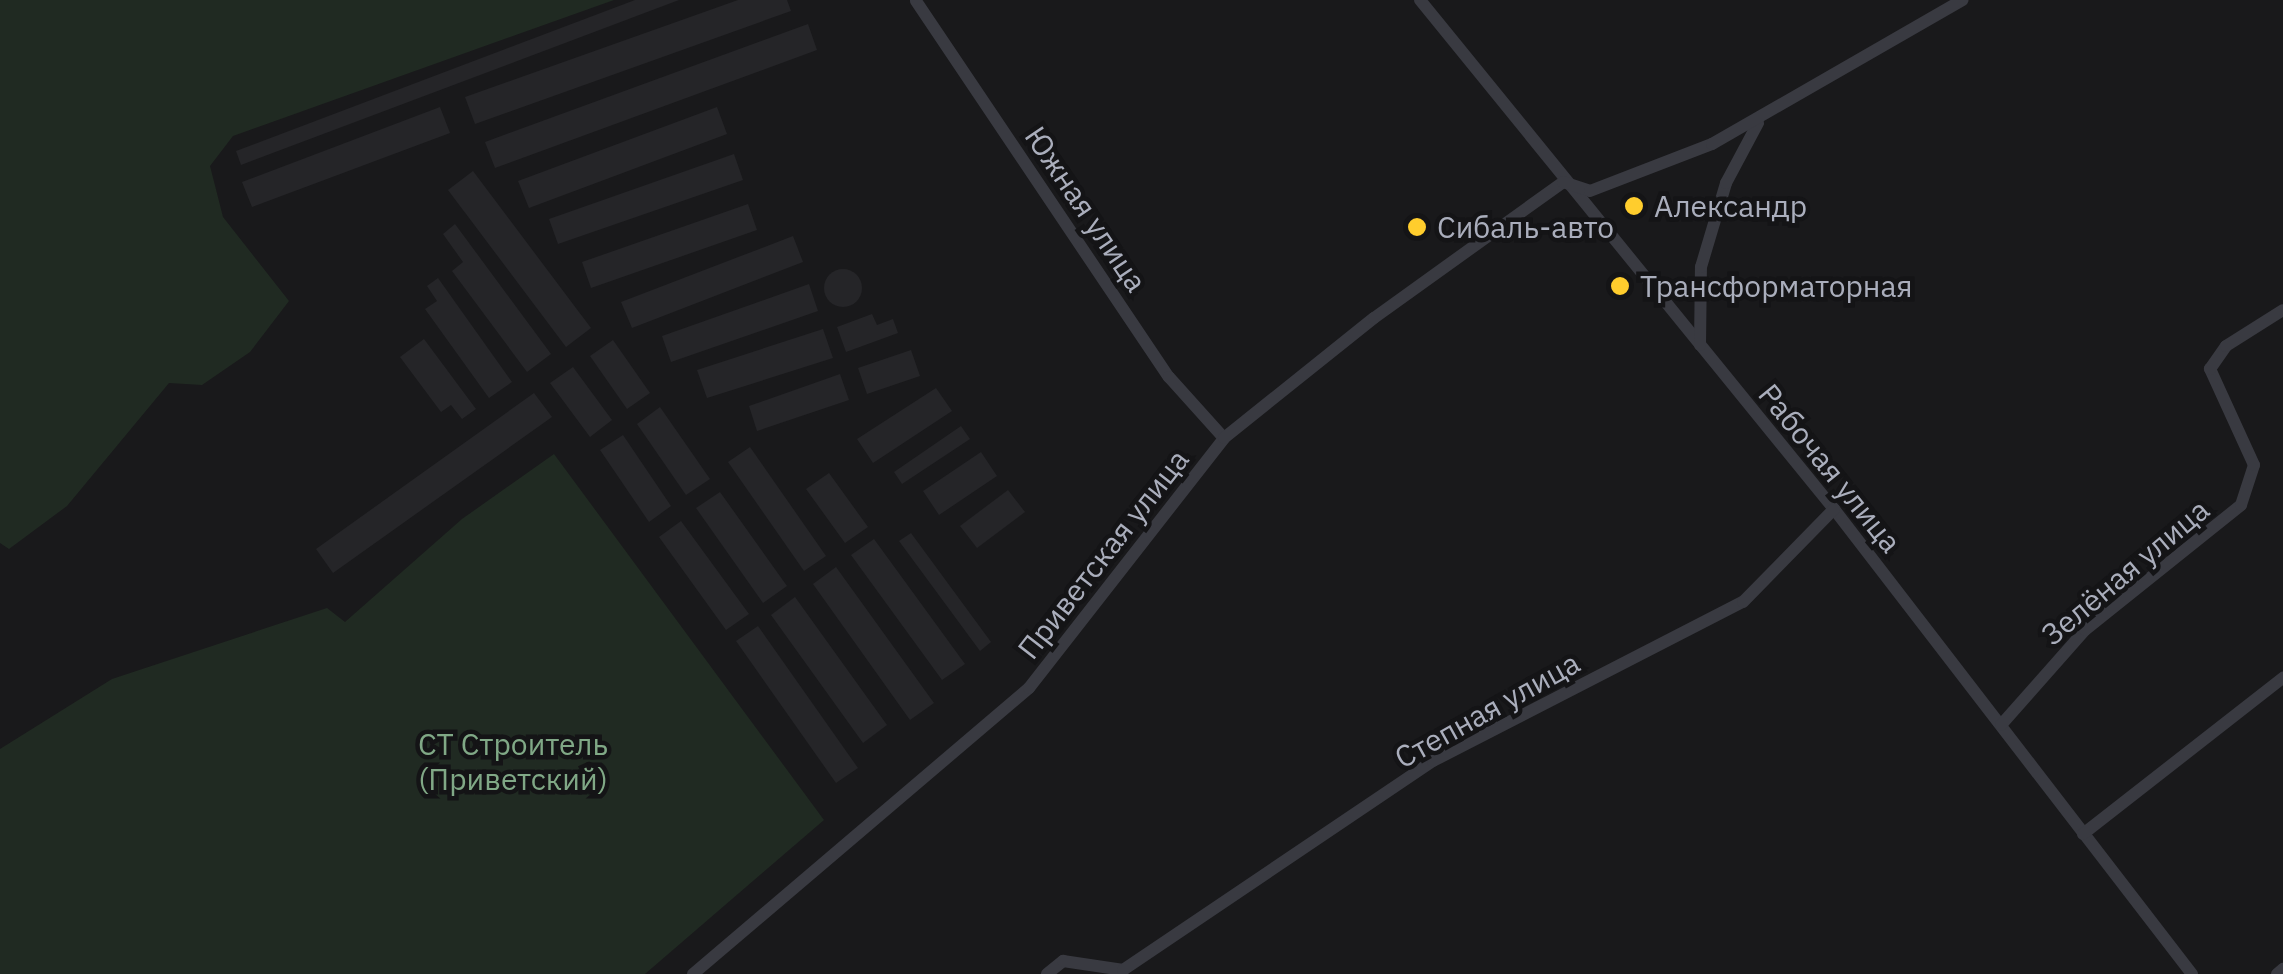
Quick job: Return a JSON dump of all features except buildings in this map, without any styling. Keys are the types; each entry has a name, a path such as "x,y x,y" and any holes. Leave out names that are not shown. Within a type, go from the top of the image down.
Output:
{"street":[{"name":"Рабочая улица","path":"1420,0 1563,182 1834,509 2192,974"},
{"path":"1563,182 1590,192 1760,120 1962,0"},
{"name":"Южная улица","path":"916,1 1169,377 1224,438"},
{"path":"1700,348 1701,267 1726,183 1760,120"},
{"name":"Приветская улица","path":"693,974 1028,688 1224,438 1563,182"},
{"name":"Зелёная улица","path":"2001,726 2086,630 2241,505 2254,466 2210,369 2226,346 2283,310"},
{"name":"Степная улица","path":"1047,974 1063,961 1123,970 1433,762 1742,602 1834,509"},
{"path":"2083,834 2283,678"},
{"path":"2277,974 2283,969"}],"shaded area":[{"path":"635,0 679,0 241,165 236,151"},
{"path":"738,0 787,0 791,11 475,124 465,97"},
{"path":"808,24 817,50 495,168 485,142"},
{"path":"440,107 450,133 252,207 242,182"},
{"path":"717,107 727,134 529,208 518,181"},
{"path":"734,154 743,180 558,244 549,219"},
{"path":"473,171 591,328 566,347 448,190"},
{"path":"748,204 757,230 591,288 582,262"},
{"path":"455,224 551,354 527,372 452,271 463,262 443,234"},
{"path":"793,236 803,262 632,328 621,302"},
{"path":"843,269 856,275 862,288 856,301 843,307 830,301 824,288 830,275"},
{"path":"438,278 512,382 489,398 425,309 437,301 427,286"},
{"path":"809,284 818,311 671,362 662,336"},
{"path":"872,314 877,325 893,319 898,333 846,352 837,327"},
{"path":"823,329 833,358 707,398 697,370"},
{"path":"424,339 476,409 462,419 451,405 441,412 400,357"},
{"path":"613,340 650,393 627,409 590,356"},
{"path":"911,350 920,376 867,394 858,368"},
{"path":"573,367 612,420 590,437 550,383"},
{"path":"840,374 849,400 757,431 749,406"},
{"path":"936,388 952,411 873,463 857,439"},
{"path":"534,393 552,417 333,573 316,549"},
{"path":"660,407 710,479 686,495 637,424"},
{"path":"961,426 970,439 902,484 894,472"},
{"path":"623,435 671,506 649,522 600,450"},
{"path":"750,447 826,556 804,571 728,462"},
{"path":"981,452 997,476 939,515 923,491"},
{"path":"829,473 868,527 845,543 806,489"},
{"path":"1008,490 1025,512 977,548 960,526"},
{"path":"720,492 787,586 763,603 696,508"},
{"path":"681,521 749,614 726,630 659,537"},
{"path":"911,533 991,642 980,651 899,541"},
{"path":"874,539 965,664 942,680 851,555"},
{"path":"836,567 934,703 910,720 813,584"},
{"path":"795,597 887,725 863,743 771,615"},
{"path":"758,626 858,768 836,783 736,641"}],"green space":[{"path":"0,0 614,0 233,136 210,166 223,217 289,301 250,352 202,385 169,383 67,506 9,549 0,543"},
{"name":"СТ Строитель (Приветский)","path":"554,454 824,820 645,974 0,974 0,749 112,679 327,608 345,622 462,519"}],"place":[{"name":"Александр","path":"1634,206"},
{"name":"Сибаль-авто","path":"1417,227"},
{"name":"Трансформаторная","path":"1620,286"}]}
